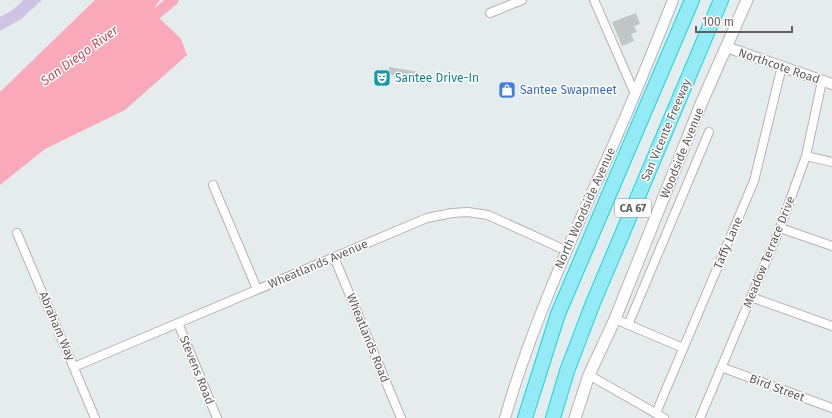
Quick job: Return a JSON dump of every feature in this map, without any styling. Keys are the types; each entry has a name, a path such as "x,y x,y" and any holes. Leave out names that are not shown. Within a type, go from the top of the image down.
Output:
{"highway":[{"name":"CA 67","path":"524,418 558,314 692,0"},
{"name":"San Vicente Freeway","path":"553,418 567,371 593,303 721,0"}],"main road":[{"name":"Woodside Avenue","path":"575,418 589,376 615,319 726,47 747,0"}],"street":[{"path":"490,13 522,0"},
{"path":"594,0 635,94"},
{"name":"North Woodside Avenue","path":"505,418 536,321 565,250 635,94 674,0"},
{"name":"Northcote Road","path":"726,47 829,83"},
{"name":"Taffy Lane","path":"656,413 754,180 782,66"},
{"name":"Meadow Terrace Drive","path":"700,418 780,228 806,156 829,83"},
{"path":"628,325 709,132"},
{"path":"806,156 832,162"},
{"path":"213,185 257,290"},
{"name":"Wheatlands Avenue","path":"74,366 427,218 448,213 468,212 488,216 565,250"},
{"path":"780,228 832,246"},
{"name":"Abraham Way","path":"17,233 95,418"},
{"name":"Wheatlands Road","path":"334,257 401,418"},
{"path":"752,297 832,326"},
{"path":"615,319 683,348"},
{"name":"Stevens Road","path":"178,323 217,418"},
{"name":"Bird Street","path":"721,367 832,408"},
{"path":"589,376 664,418"}],"shaded area":[{"path":"23,0 42,0 21,19 0,31 0,17 13,10"}],"water":[{"path":"95,0 160,0 152,11 181,39 187,55 125,110 45,149 0,185 0,92"}],"building":[{"path":"636,13 640,24 634,26 637,32 631,34 634,41 622,46 612,22"},
{"path":"389,67 419,72 417,82 388,74"}],"waterway":[{"name":"San Diego River","path":"144,24 173,0"}],"place":[{"name":"Santee Drive-In","path":"382,78"},
{"name":"Santee Swapmeet","path":"507,90"}]}
